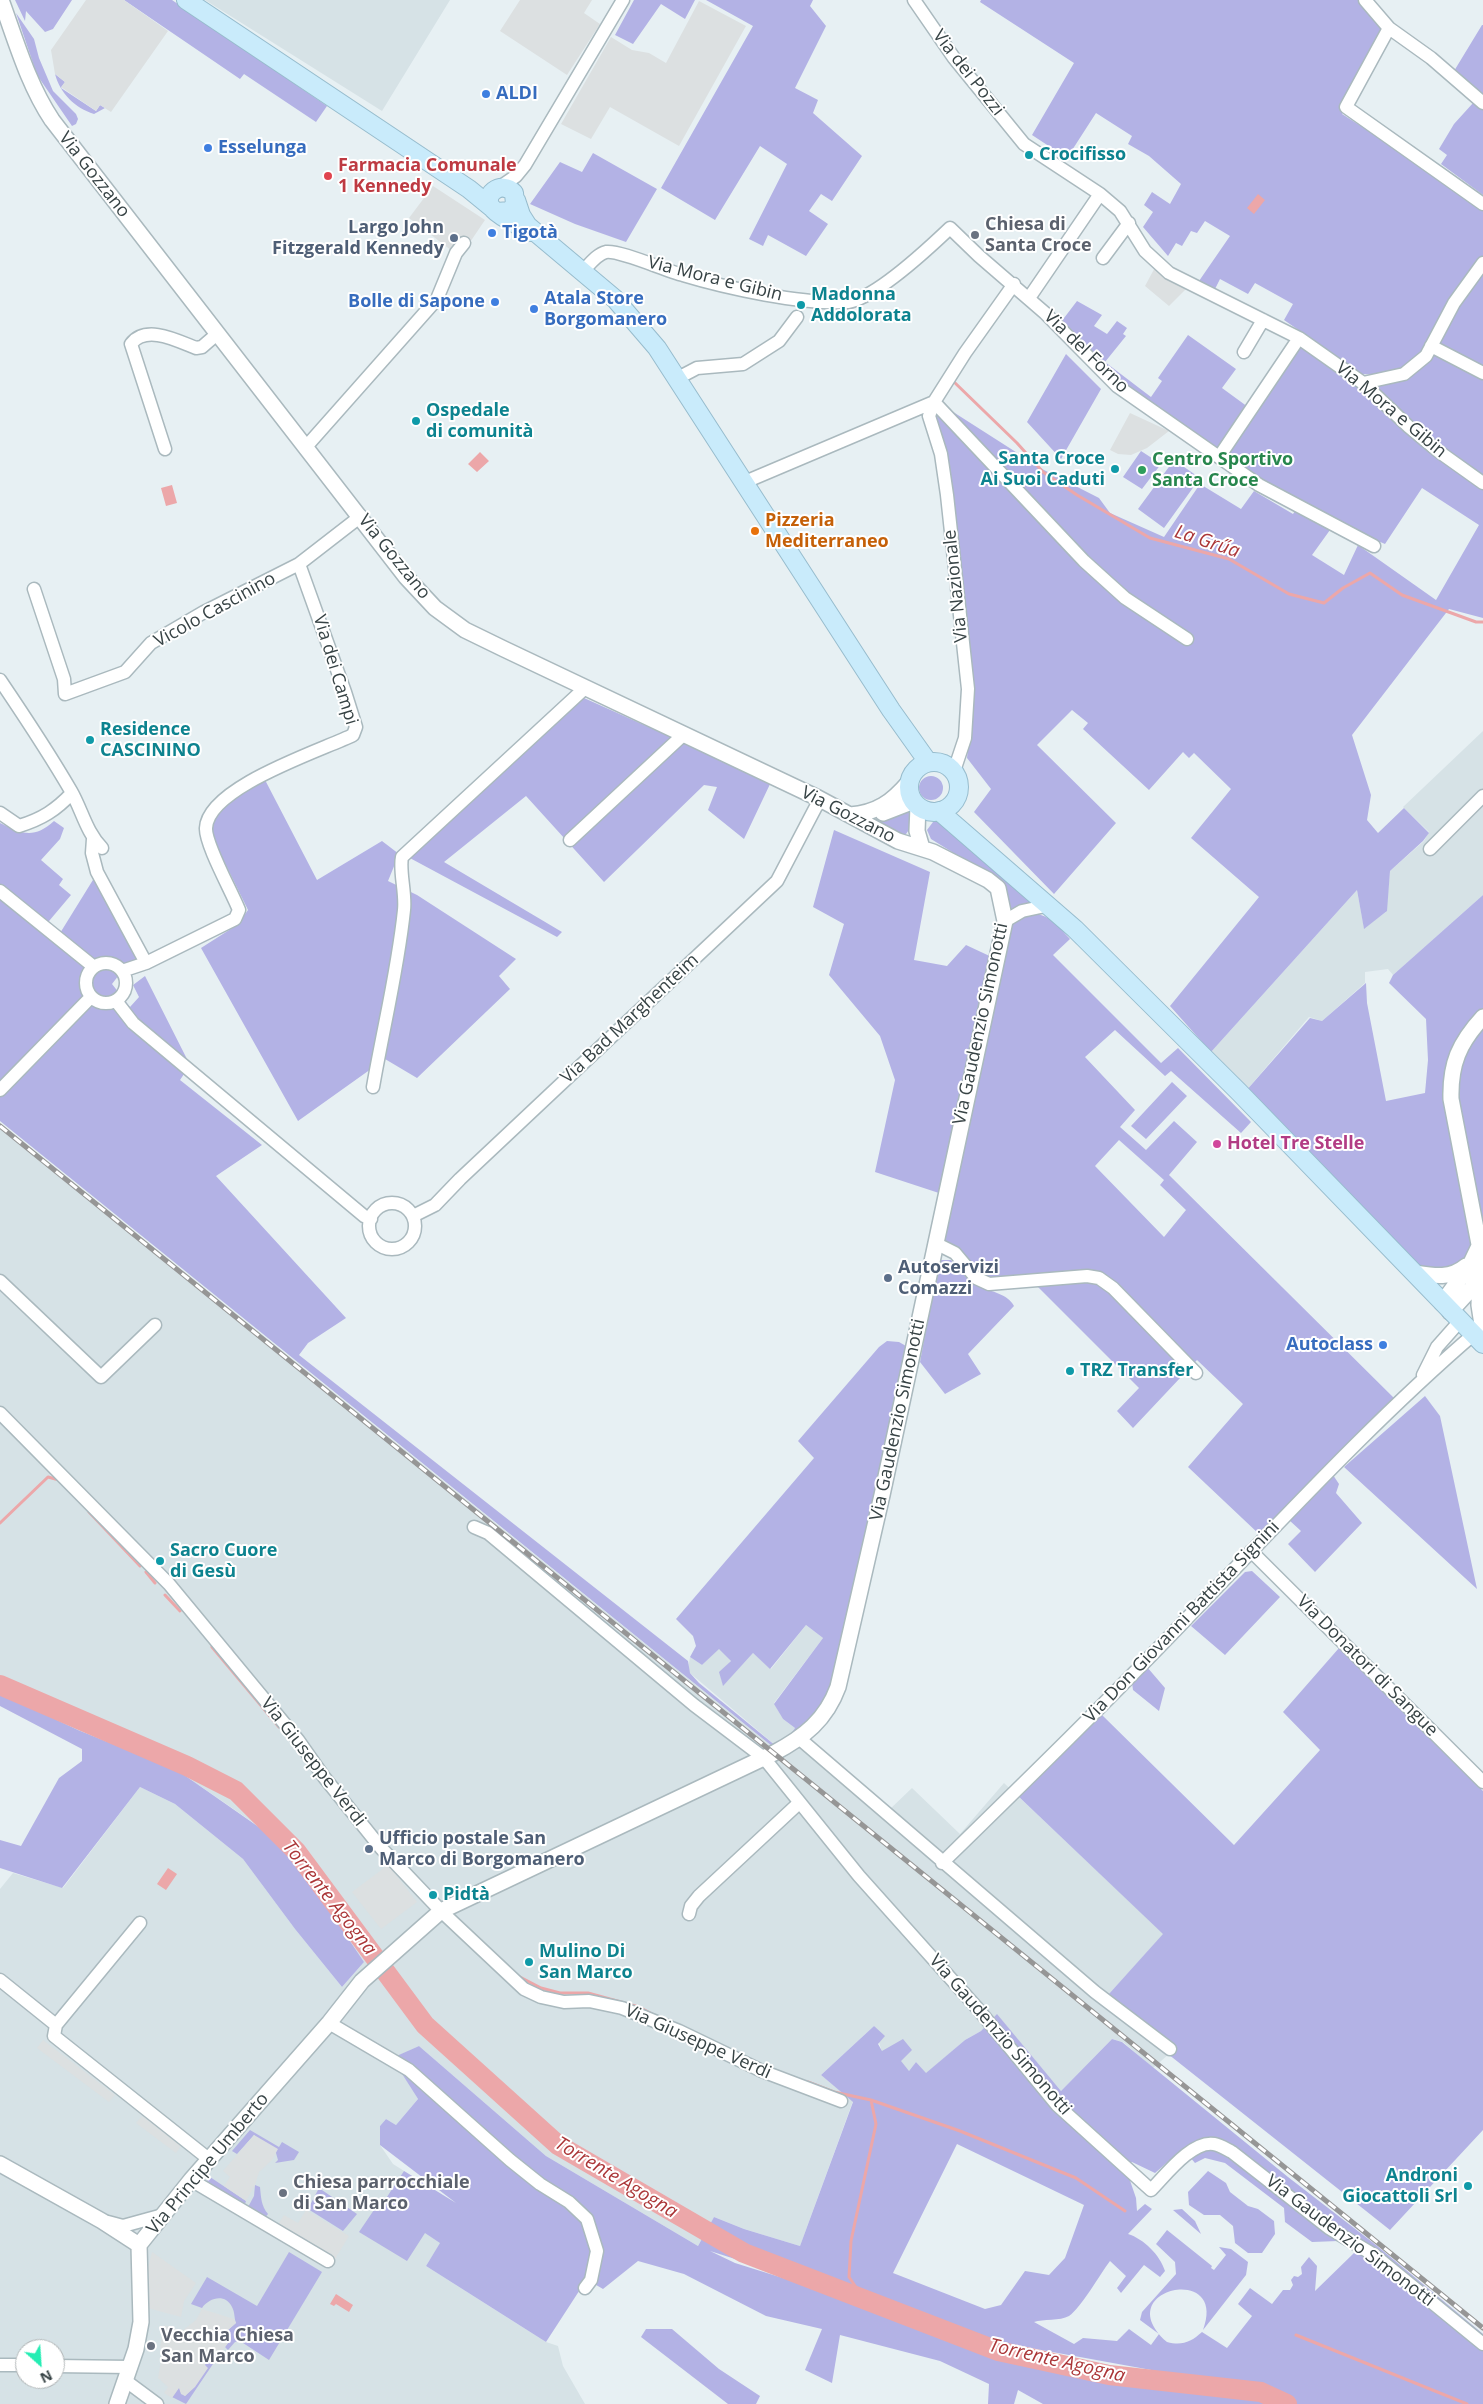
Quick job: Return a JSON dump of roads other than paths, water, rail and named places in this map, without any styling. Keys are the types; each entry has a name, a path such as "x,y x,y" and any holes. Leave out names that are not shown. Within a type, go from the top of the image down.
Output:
{"main road":[{"path":"186,0 469,189 494,210 538,236 615,299 637,323 678,378 891,710 928,762"},
{"path":"469,189 486,191 498,188 511,190 516,198 521,215 538,236"},
{"path":"494,210 490,195 498,188"},
{"path":"494,210 510,211 516,198"},
{"path":"891,710 911,764 911,795 977,843 1050,905 1200,1054 1451,1312 1480,1336"},
{"path":"911,779 922,765 928,762 942,763 958,776 960,789 954,802"},
{"path":"925,807 954,802"},
{"path":"954,802 965,825 977,843"}],"street":[{"name":"Via Gozzano","path":"1,0 28,75 44,109 305,448 361,516 406,577 435,608 466,630 820,799 898,841 928,850 988,880 998,888 1001,902"},
{"path":"498,188 516,176 558,113 623,0"},
{"name":"Via dei Pozzi","path":"914,0 954,58 1024,144"},
{"path":"1365,0 1389,28 1431,58 1483,104"},
{"path":"1389,28 1346,107 1483,204"},
{"name":"Via Mora e Gibin","path":"1024,144 1100,194 1120,211 1145,251 1169,273 1299,338 1363,383 1438,451 1483,483"},
{"path":"516,176 516,198"},
{"name":"Via del Forno","path":"1029,298 1100,194"},
{"path":"1103,258 1129,223"},
{"name":"Via Mora e Gibin","path":"582,271 600,254 613,252 683,275 723,285 785,297 848,302 856,301 872,291 925,251 950,228"},
{"name":"Via del Forno","path":"950,228 984,261 1029,298 1117,386 1259,485 1374,546"},
{"path":"305,448 437,299 456,253 464,243"},
{"path":"1363,383 1404,374 1426,356 1454,303 1482,268"},
{"name":"Via Nazionale","path":"954,771 965,738 968,689 947,495 940,454 929,416 934,402 964,353 1014,284"},
{"path":"678,378 697,368 742,364 779,341 797,317"},
{"path":"1244,352 1263,320"},
{"path":"165,449 131,344 134,339 150,334 161,335 196,348 202,347 217,334"},
{"path":"1219,457 1299,338"},
{"path":"1431,346 1483,373"},
{"path":"745,482 934,402 1084,561 1125,598 1187,639"},
{"name":"Vicolo Cascinino","path":"34,589 64,679 65,694 125,672 151,643 204,612 299,564 361,516"},
{"name":"Via dei Campi","path":"122,971 146,963 235,918 239,910 209,844 205,829 208,816 217,804 269,771 353,735 356,727 299,564"},
{"path":"0,680 43,744 72,793 97,844 92,852 97,872 146,963"},
{"path":"373,1087 404,910 404,876 400,866 402,857 585,688"},
{"path":"570,840 683,735"},
{"path":"850,815 867,813 885,806 893,800 911,779"},
{"path":"0,813 19,826 38,820 56,810 72,793"},
{"path":"1430,849 1483,796"},
{"name":"Via Bad Marghenteim","path":"413,1216 435,1206 460,1179 776,881 820,799"},
{"path":"850,815 864,819 925,807 917,838 928,850"},
{"path":"0,891 94,967"},
{"name":"Via Gaudenzio Simonotti","path":"362,1981 441,1911 764,1758 800,1739 824,1716 838,1687 882,1495 1005,921 1001,902"},
{"path":"1005,921 1022,911 1050,905"},
{"path":"99,964 112,964 122,971 125,977 125,990 116,1001 103,1004 91,997 87,992 86,978 94,967 99,964"},
{"path":"0,1090 91,997"},
{"path":"116,1001 133,1022 364,1216 370,1219"},
{"path":"1451,1312 1472,1288 1482,1265 1476,1251 1451,1100 1450,1079 1455,1059 1468,1033 1483,1017"},
{"path":"387,1204 402,1205 413,1216 415,1231 412,1238 401,1247 394,1249 380,1245 374,1240 371,1234 370,1219 380,1207 387,1204"},
{"path":"935,1244 955,1253 976,1278 989,1284 1087,1276 1099,1278 1113,1288 1196,1373"},
{"path":"1415,1273 1433,1276 1450,1275 1459,1272 1476,1251"},
{"path":"1451,1312 1476,1251"},
{"path":"1480,1272 1480,1336"},
{"path":"0,1281 101,1377 155,1325"},
{"name":"Via Don Giovanni Battista Signini","path":"1421,1380 1451,1312"},
{"name":"Via Don Giovanni Battista Signini","path":"942,1863 1074,1734 1195,1610 1250,1550 1421,1380 1480,1336"},
{"name":"Via Giuseppe Verdi","path":"0,1413 169,1584 298,1740 364,1829 441,1911 524,1989 564,2002 589,2001 622,2008 679,2031 762,2071 841,2101"},
{"path":"474,1527 488,1533 694,1705 764,1758"},
{"name":"Via Donatori di Sangue","path":"1250,1550 1483,1782"},
{"path":"800,1739 942,1863 1095,1992 1170,2049"},
{"name":"Via Gaudenzio Simonotti","path":"764,1758 859,1876 978,2008 1057,2105 1151,2190 1184,2156 1201,2144 1219,2146 1238,2157 1329,2228 1374,2255 1483,2344"},
{"path":"689,1914 690,1906 699,1896 799,1803"},
{"path":"140,1923 56,2025 54,2036 210,2160"},
{"path":"0,1980 56,2025"},
{"name":"Via Principe Umberto","path":"117,2404 128,2374 141,2322 139,2245 191,2180 329,2024 362,1981"},
{"path":"329,2024 409,2070 510,2160 540,2184 569,2202 587,2218 597,2251 591,2280 585,2288"},
{"path":"0,2164 102,2221 139,2245"},
{"path":"191,2180 328,2261"},
{"path":"102,2221 123,2226 164,2215"},
{"path":"0,2365 15,2366"},
{"path":"65,2367 128,2374 156,2404"}],"waterway":[{"name":"La Grűa","path":"952,380 1017,443 1043,472 1077,495 1150,538 1229,559 1289,594 1324,603 1343,588 1370,573 1402,595 1476,622 1483,622"},
{"path":"0,1523 48,1477 59,1480"},
{"path":"89,1512 140,1566"},
{"path":"146,1572 155,1583"},
{"path":"165,1595 180,1611"},
{"path":"212,1647 279,1727"},
{"name":"Torrente Agogna","path":"0,1685 187,1766 236,1791 296,1851 425,2025 558,2145 744,2253 998,2351 1109,2375 1261,2392 1287,2404"},
{"path":"518,1976 541,1988 560,1993 588,1993 639,2007 652,2014"},
{"path":"808,2082 834,2092 871,2100 960,2131 1076,2178 1125,2211"},
{"path":"864,2299 849,2277 851,2241 876,2124 871,2100"},
{"path":"1296,2335 1467,2404"}],"railway":[{"path":"0,1126 1483,2328"}],"place":[{"name":"ALDI","path":"486,94"},
{"name":"Esselunga","path":"208,148"},
{"name":"Crocifisso","path":"1029,155"},
{"name":"Farmacia Comunale 1 Kennedy","path":"328,176"},
{"name":"Tigotà","path":"492,233"},
{"name":"Chiesa di Santa Croce","path":"975,235"},
{"name":"Largo John Fitzgerald Kennedy","path":"454,238"},
{"name":"Bolle di Sapone","path":"495,302"},
{"name":"Madonna Addolorata","path":"801,305"},
{"name":"Atala Store Borgomanero","path":"534,309"},
{"name":"Ospedale di comunità","path":"416,421"},
{"name":"Santa Croce Ai Suoi Caduti","path":"1115,469"},
{"name":"Centro Sportivo Santa Croce","path":"1142,470"},
{"name":"Pizzeria Mediterraneo","path":"755,531"},
{"name":"Residence CASCININO","path":"90,740"},
{"name":"Hotel Tre Stelle","path":"1217,1144"},
{"name":"Autoservizi Comazzi","path":"888,1278"},
{"name":"Autoclass","path":"1383,1345"},
{"name":"TRZ Transfer","path":"1070,1371"},
{"name":"Sacro Cuore di Gesù","path":"160,1561"},
{"name":"Ufficio postale San Marco di Borgomanero","path":"369,1849"},
{"name":"Pidtà","path":"433,1895"},
{"name":"Mulino Di San Marco","path":"529,1962"},
{"name":"Androni Giocattoli Srl","path":"1468,2186"},
{"name":"Chiesa parrocchiale di San Marco","path":"283,2193"},
{"name":"Vecchia Chiesa San Marco","path":"151,2346"}]}
